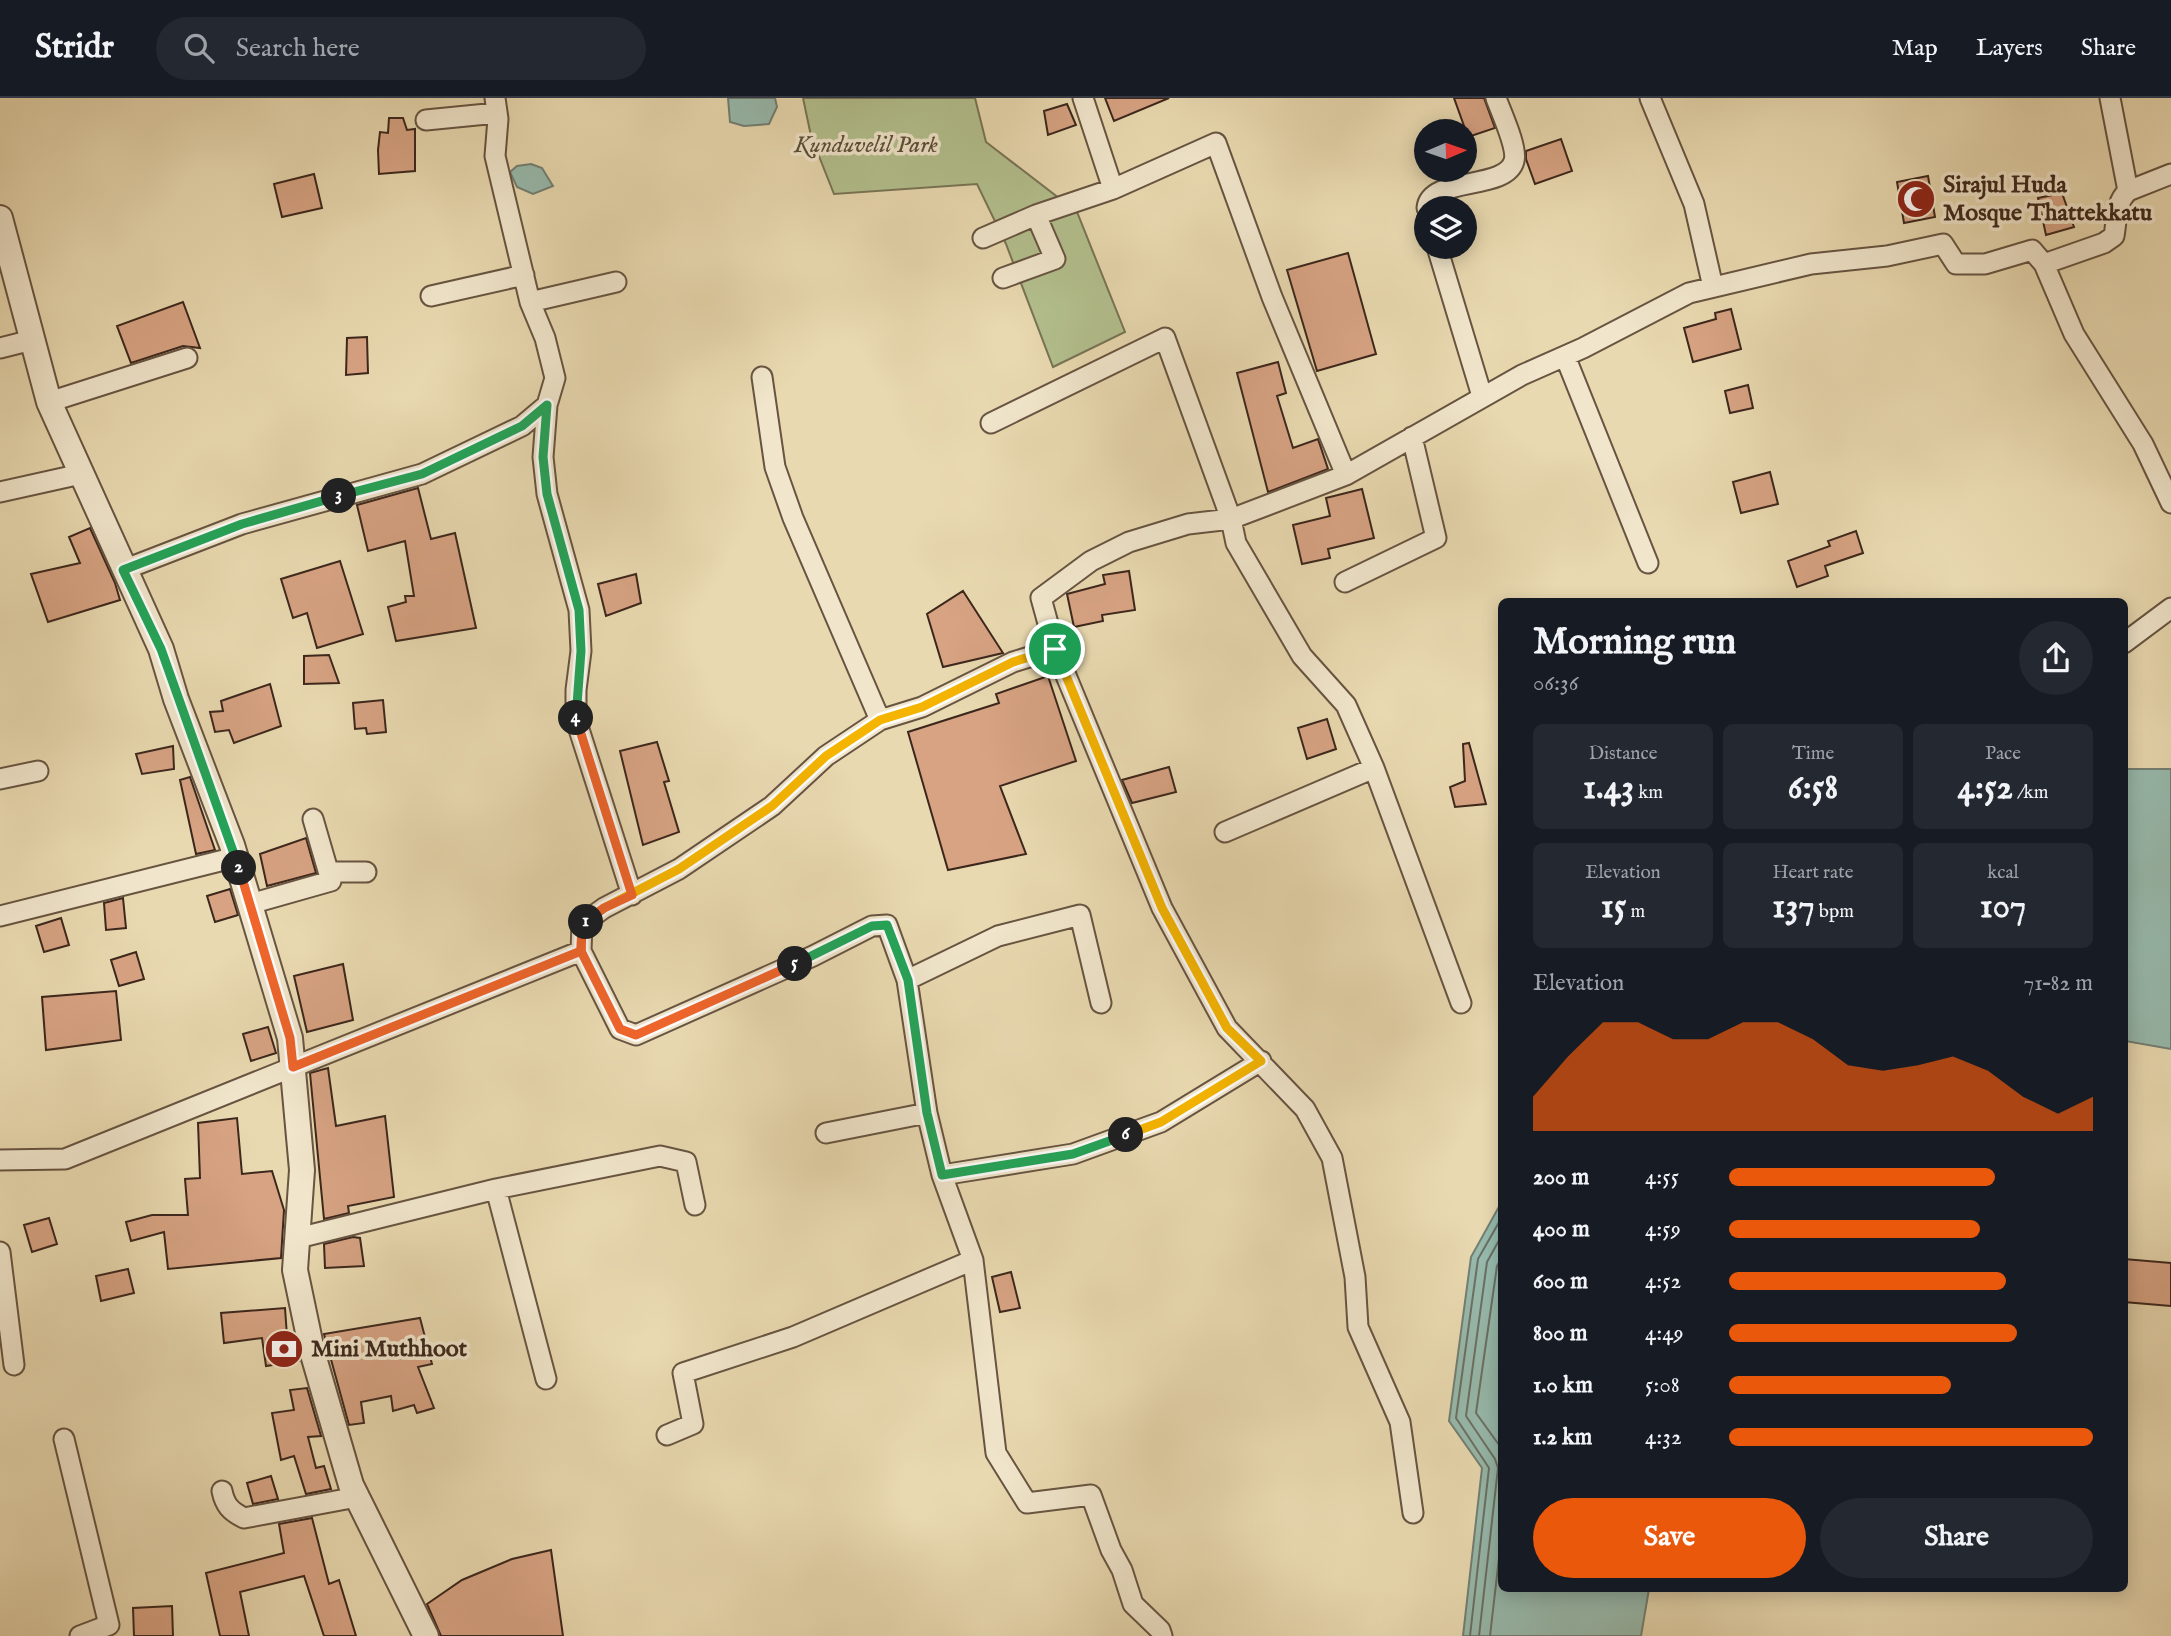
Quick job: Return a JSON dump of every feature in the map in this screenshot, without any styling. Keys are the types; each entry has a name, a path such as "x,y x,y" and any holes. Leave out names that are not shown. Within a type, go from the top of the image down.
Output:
{"street":[{"path":"1083,98 1113,189"},
{"path":"1433,196 1499,176 1511,168 1515,160 1514,150 1496,98"},
{"path":"1650,98 1694,204 1713,288"},
{"path":"2110,98 2127,191"},
{"path":"426,120 496,106 495,156 530,302 545,338 555,378 547,405 543,457 547,494 579,610 581,651 576,690 576,720 632,895"},
{"path":"983,238 1036,215 1113,189 1216,143 1272,298 1346,475"},
{"path":"2044,264 2105,243 2114,236 2116,213 2122,196 2127,191 2171,174"},
{"path":"1003,278 1055,259 1036,215"},
{"path":"0,218 49,402 161,649 176,699 236,857 290,1038 302,1170 295,1270 312,1351 357,1497 426,1636"},
{"path":"1413,1513 1400,1422 1358,1327 1355,1277 1332,1158 1305,1108 1227,1028 1162,908 1055,649 1041,598 1091,561 1129,542 1188,524 1231,519 1346,475 1482,396 1689,293 1811,264 1887,256 1943,244 1956,264 1985,264 2032,250 2044,264 2074,334 2143,444 2171,503"},
{"path":"1441,259 1482,396"},
{"path":"431,296 524,275"},
{"path":"530,302 616,282"},
{"path":"991,423 1165,338 1231,519 1236,543 1302,656 1346,705 1374,768 1461,1003"},
{"path":"0,348 32,340"},
{"path":"1565,356 1648,563"},
{"path":"49,402 187,359"},
{"path":"762,377 775,467 793,518 880,720"},
{"path":"123,570 242,524 422,474 522,426 547,405"},
{"path":"1345,582 1436,538 1412,437"},
{"path":"0,492 81,474"},
{"path":"2128,640 2171,608"},
{"path":"1055,649 1013,662 922,707 880,720 826,756 772,806 679,869 604,908 582,924 581,951 620,1029 636,1035 813,956 872,926 887,925 908,980 927,1113 942,1175 973,1260 996,1453 1027,1503 1091,1495 1133,1604 1160,1630 1162,1636"},
{"path":"1225,832 1374,768"},
{"path":"0,779 38,771"},
{"path":"250,904 331,881 313,819"},
{"path":"0,916 236,857"},
{"path":"330,872 366,872"},
{"path":"908,980 998,936 1080,915 1101,1003"},
{"path":"0,1160 65,1159 581,951"},
{"path":"942,1175 1073,1154 1161,1122 1261,1061"},
{"path":"825,1133 927,1113"},
{"path":"298,1238 496,1189 660,1156 686,1162 695,1205"},
{"path":"496,1189 546,1379"},
{"path":"0,1252 14,1365"},
{"path":"667,1435 693,1424 683,1373 793,1337 973,1260"},
{"path":"64,1439 109,1625 80,1636"},
{"path":"222,1490 225,1503 232,1512 244,1518 357,1497"}],"green space":[{"name":"Kunduvelil Park","path":"803,98 975,98 986,142 1077,212 1125,332 1053,367 1006,244 977,184 834,194 811,136"}],"water":[{"path":"728,98 775,98 777,107 769,124 744,126 730,122"},
{"path":"531,164 542,168 553,186 533,194 517,187 510,172 517,166"},
{"path":"2128,769 2171,769 2171,1049 2128,1042"},
{"path":"1498,1208 1498,1592 1648,1592 1641,1636 1463,1636 1482,1468 1449,1421 1471,1257"}],"building":[{"path":"1105,98 1169,98 1114,121"},
{"path":"1454,98 1484,98 1495,128 1477,134 1477,119 1462,119"},
{"path":"1067,104 1076,125 1048,135 1044,111"},
{"path":"389,118 403,118 407,130 415,129 415,171 379,174 380,132 388,133"},
{"path":"1561,139 1572,171 1535,184 1526,159 1526,151"},
{"path":"314,174 322,208 282,217 274,184"},
{"name":"Sirajul Huda Mosque Thattekkatu","path":"1928,176 1935,217 1904,223 1897,182"},
{"path":"2062,193 2074,227 2046,235 2038,198"},
{"path":"1348,253 1376,354 1317,371 1287,270"},
{"path":"183,302 200,348 183,346 131,363 117,326"},
{"path":"1731,309 1741,349 1693,362 1684,328 1716,319 1715,313"},
{"path":"367,337 368,373 346,375 347,338"},
{"path":"1278,362 1286,393 1277,396 1293,448 1318,439 1328,469 1268,492 1237,373"},
{"path":"1748,385 1753,408 1730,413 1725,391"},
{"path":"1770,472 1778,504 1741,513 1733,482"},
{"path":"418,488 431,539 455,533 476,628 396,641 388,607 406,602 405,596 414,596 405,541 368,551 357,505"},
{"path":"1362,489 1374,538 1328,549 1330,558 1302,564 1293,525 1330,516 1326,498"},
{"path":"90,528 120,600 48,622 31,574 80,563 69,537"},
{"path":"1856,531 1863,553 1825,566 1828,576 1797,587 1788,561 1830,546 1828,541"},
{"path":"340,561 363,634 317,648 307,613 293,618 281,579"},
{"path":"1129,571 1135,610 1102,615 1103,621 1074,627 1067,594 1105,584 1103,575"},
{"path":"636,574 641,603 606,616 598,584"},
{"path":"963,591 1003,653 943,667 927,614"},
{"path":"329,655 339,683 304,684 304,656"},
{"path":"1048,676 1076,761 1000,786 1026,854 948,870 908,732 999,703 996,694"},
{"path":"270,684 281,726 234,743 229,730 215,732 210,712 223,711 221,701"},
{"path":"383,700 386,732 367,734 366,728 355,729 353,703"},
{"path":"1327,719 1336,749 1307,759 1298,728"},
{"path":"657,742 669,781 664,782 679,832 643,845 620,751"},
{"path":"1469,743 1486,804 1455,807 1450,787 1465,781 1463,744"},
{"path":"173,746 174,769 142,774 136,754"},
{"path":"1169,767 1176,792 1132,803 1122,780"},
{"path":"190,777 215,850 196,854 180,780"},
{"path":"306,838 316,873 267,886 260,854"},
{"path":"230,889 238,915 215,922 207,896"},
{"path":"123,898 126,928 106,930 104,903"},
{"path":"61,918 69,945 44,952 36,926"},
{"path":"136,952 144,979 119,986 111,960"},
{"path":"343,964 353,1020 307,1032 294,976"},
{"path":"116,991 121,1040 46,1050 42,997"},
{"path":"268,1027 276,1053 251,1061 243,1034"},
{"path":"328,1068 336,1126 385,1116 394,1197 348,1206 349,1213 324,1219 310,1073"},
{"path":"237,1118 242,1174 272,1171 284,1210 281,1258 168,1269 164,1232 131,1241 126,1222 152,1215 188,1215 185,1179 200,1178 198,1123"},
{"path":"49,1218 57,1244 32,1252 24,1225"},
{"path":"353,1237 360,1238 364,1266 325,1268 324,1244"},
{"path":"2128,1259 2171,1263 2171,1306 2128,1302"},
{"path":"128,1269 134,1293 101,1301 96,1276"},
{"path":"1011,1272 1020,1308 1000,1312 992,1277"},
{"path":"285,1308 287,1336 293,1335 299,1361 266,1366 262,1338 224,1343 221,1313"},
{"path":"420,1318 432,1364 418,1367 434,1408 417,1413 414,1405 393,1411 391,1396 361,1402 364,1423 349,1425 324,1334"},
{"path":"307,1388 321,1436 308,1437 316,1468 324,1466 331,1489 306,1494 294,1456 281,1460 272,1413 294,1410 290,1390"},
{"path":"271,1476 278,1499 253,1504 247,1483"},
{"path":"312,1518 329,1584 339,1580 356,1636 324,1636 304,1576 240,1592 249,1636 220,1636 206,1573 284,1553 279,1524"},
{"path":"551,1550 563,1636 441,1636 427,1604 462,1580 512,1559"},
{"path":"172,1606 173,1636 134,1636 133,1608"}],"place":[{"name":"Sirajul Huda Mosque Thattekkatu","path":"1916,199"},
{"name":"Mini Muthhoot","path":"284,1349"}],"route":[{"path":"1055,649 1013,662 922,707 880,720 826,756 772,806 679,869 632,895 604,908 582,924 581,951 293,1067 290,1038 232,845 176,699 161,649 123,570 242,524 422,474 522,426 547,405 543,457 547,494 579,610 581,651 576,690 576,720 632,895 604,908 582,924 581,951 620,1029 636,1035 813,956 872,926 887,925 908,980 927,1113 942,1175 1073,1154 1161,1122 1261,1061 1227,1028 1162,908 1137,853 1055,649"}]}
